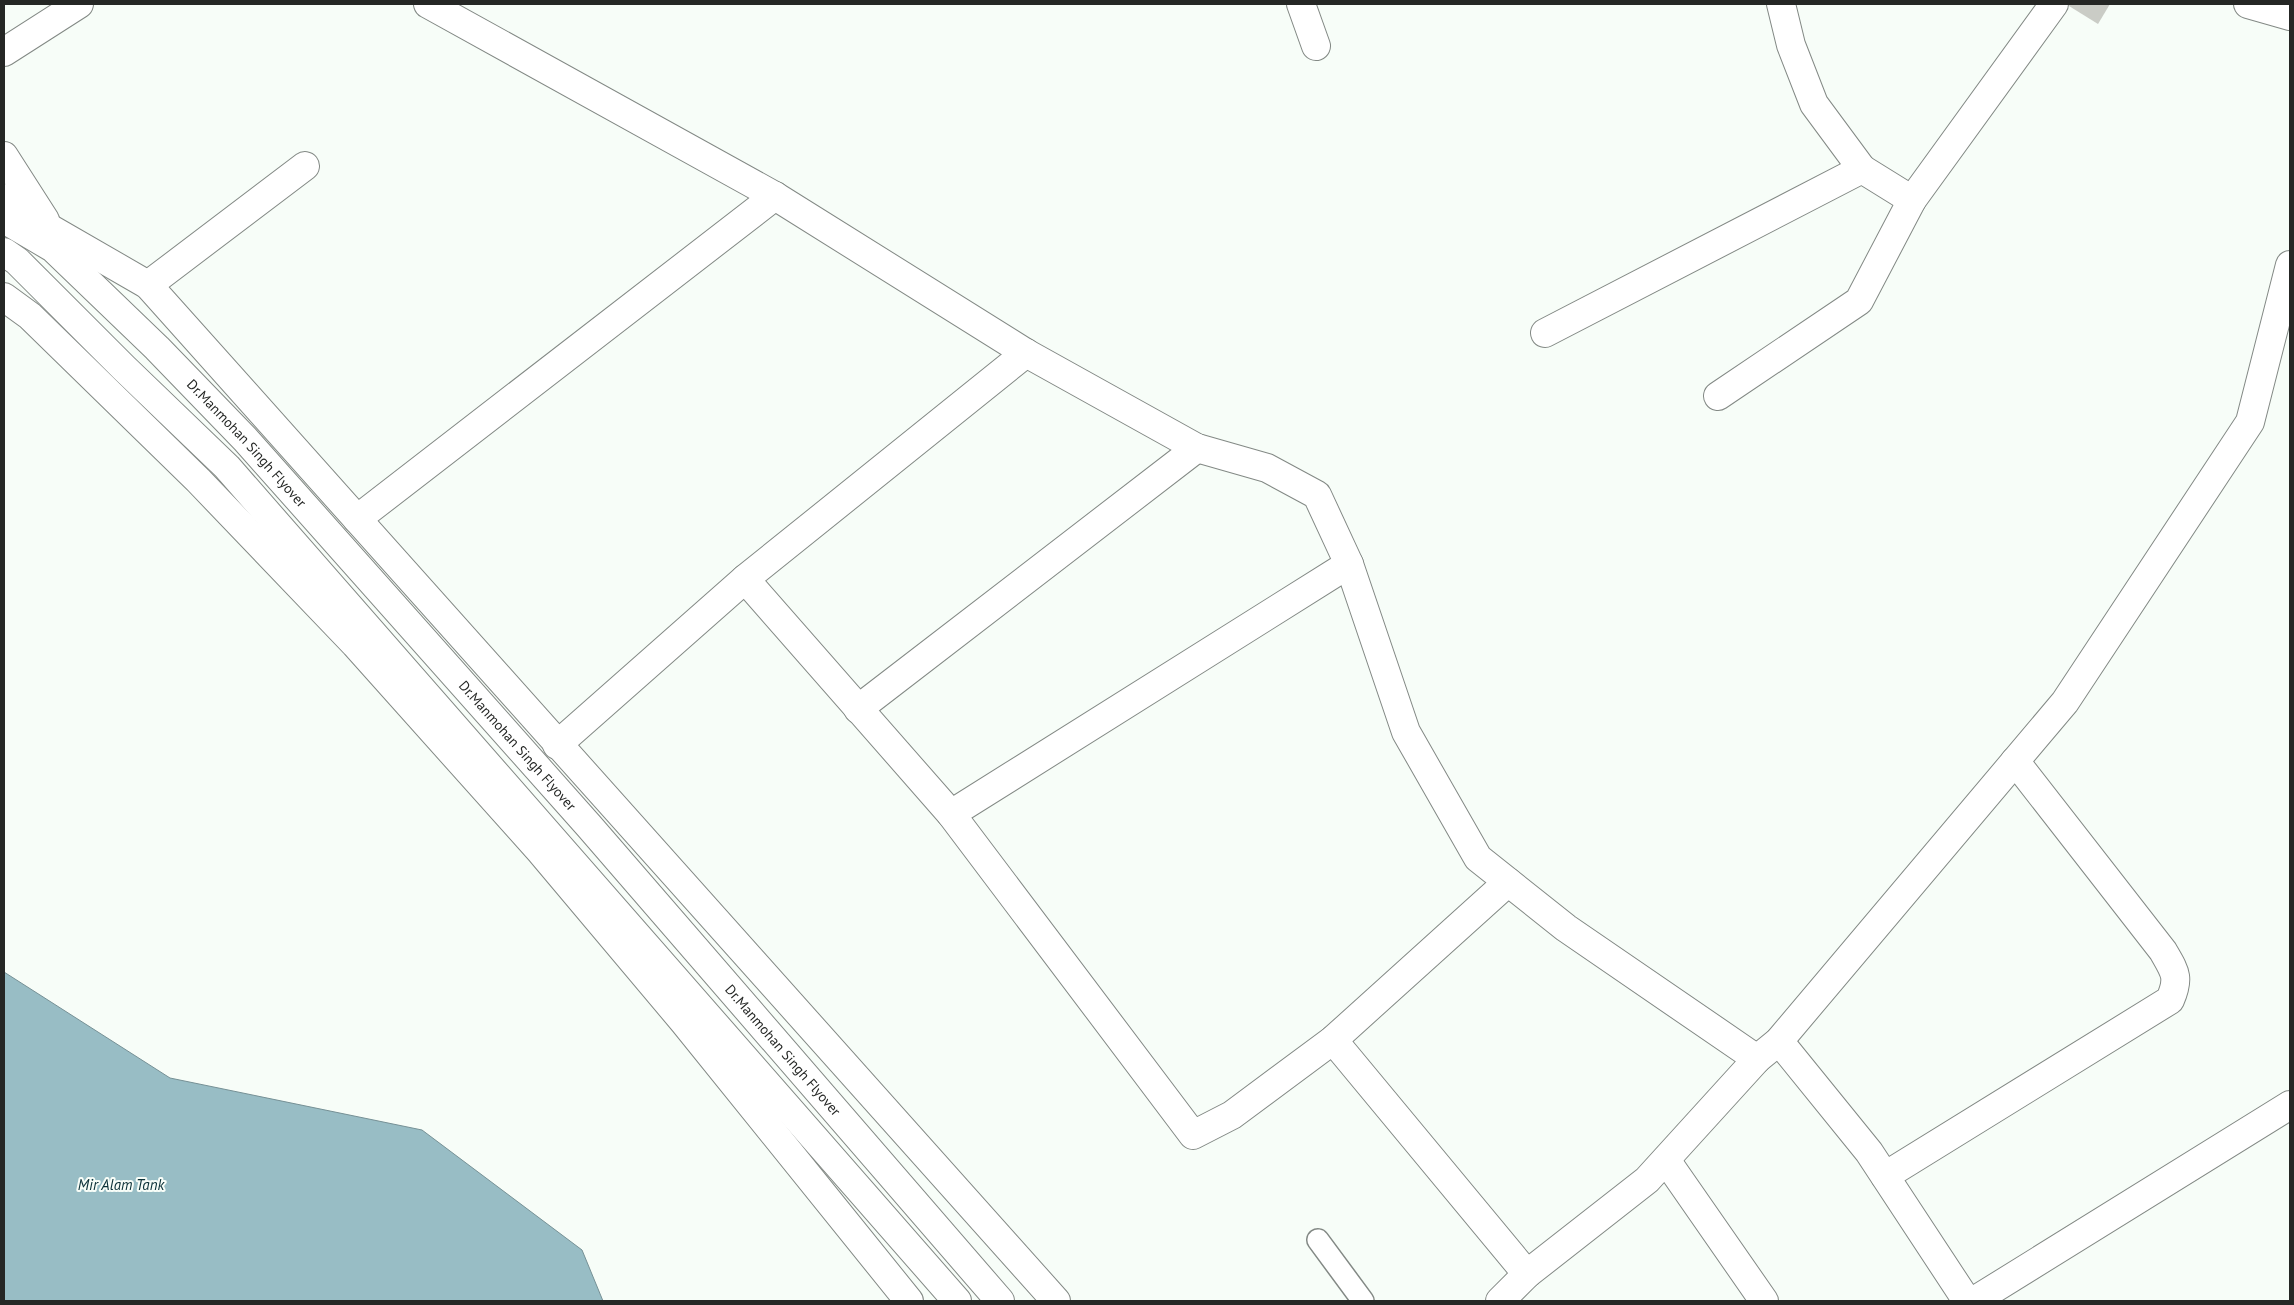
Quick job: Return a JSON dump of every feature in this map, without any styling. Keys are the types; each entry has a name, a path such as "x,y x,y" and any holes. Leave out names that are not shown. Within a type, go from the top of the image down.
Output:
{"main road":[{"path":"4,52 79,4"},
{"path":"428,4 775,196 1026,353 1197,448 1267,468 1317,495 1349,564 1406,732 1478,858 1566,928 1757,1059"},
{"path":"1301,4 1316,46"},
{"path":"1781,4 1791,46 1814,104 1862,170 1912,200"},
{"path":"1718,396 1860,301 1912,200 2054,4"},
{"path":"2248,4 2290,16"},
{"path":"4,156 51,229"},
{"path":"148,285 305,166"},
{"path":"1545,332 1862,170"},
{"path":"357,519 775,196"},
{"path":"4,198 51,229 148,285 557,745 1056,1301"},
{"name":"Dr.Manmohan Singh Flyover","path":"4,219 53,248 157,348 245,439 589,826 1000,1301"},
{"path":"4,252 17,261 227,467 957,1301"},
{"path":"1504,1300 1527,1274 1647,1180 1757,1059 1779,1041 2064,702 2250,422 2290,265"},
{"path":"4,297 30,316 198,480 355,644 541,852 684,1022 909,1301"},
{"path":"557,745 745,579 1026,353"},
{"path":"858,709 1197,448"},
{"path":"951,814 1349,564"},
{"path":"745,579 951,814 1193,1135 1232,1116 1333,1040 1508,882"},
{"path":"1885,1176 2170,1000 2177,985 2173,969 2163,951 2016,761"},
{"path":"1333,1040 1527,1274"},
{"path":"1779,1041 1868,1152 1967,1301"},
{"path":"1974,1301 2290,1105"},
{"path":"1666,1160 1764,1301"}],"lane":[{"path":"1318,1240 1364,1301"}],"water":[{"name":"Mir Alam Tank","path":"4,972 170,1078 422,1130 582,1250 603,1301 4,1301"}],"building":[{"path":"2070,4 2110,4 2098,24 2069,6"}]}
